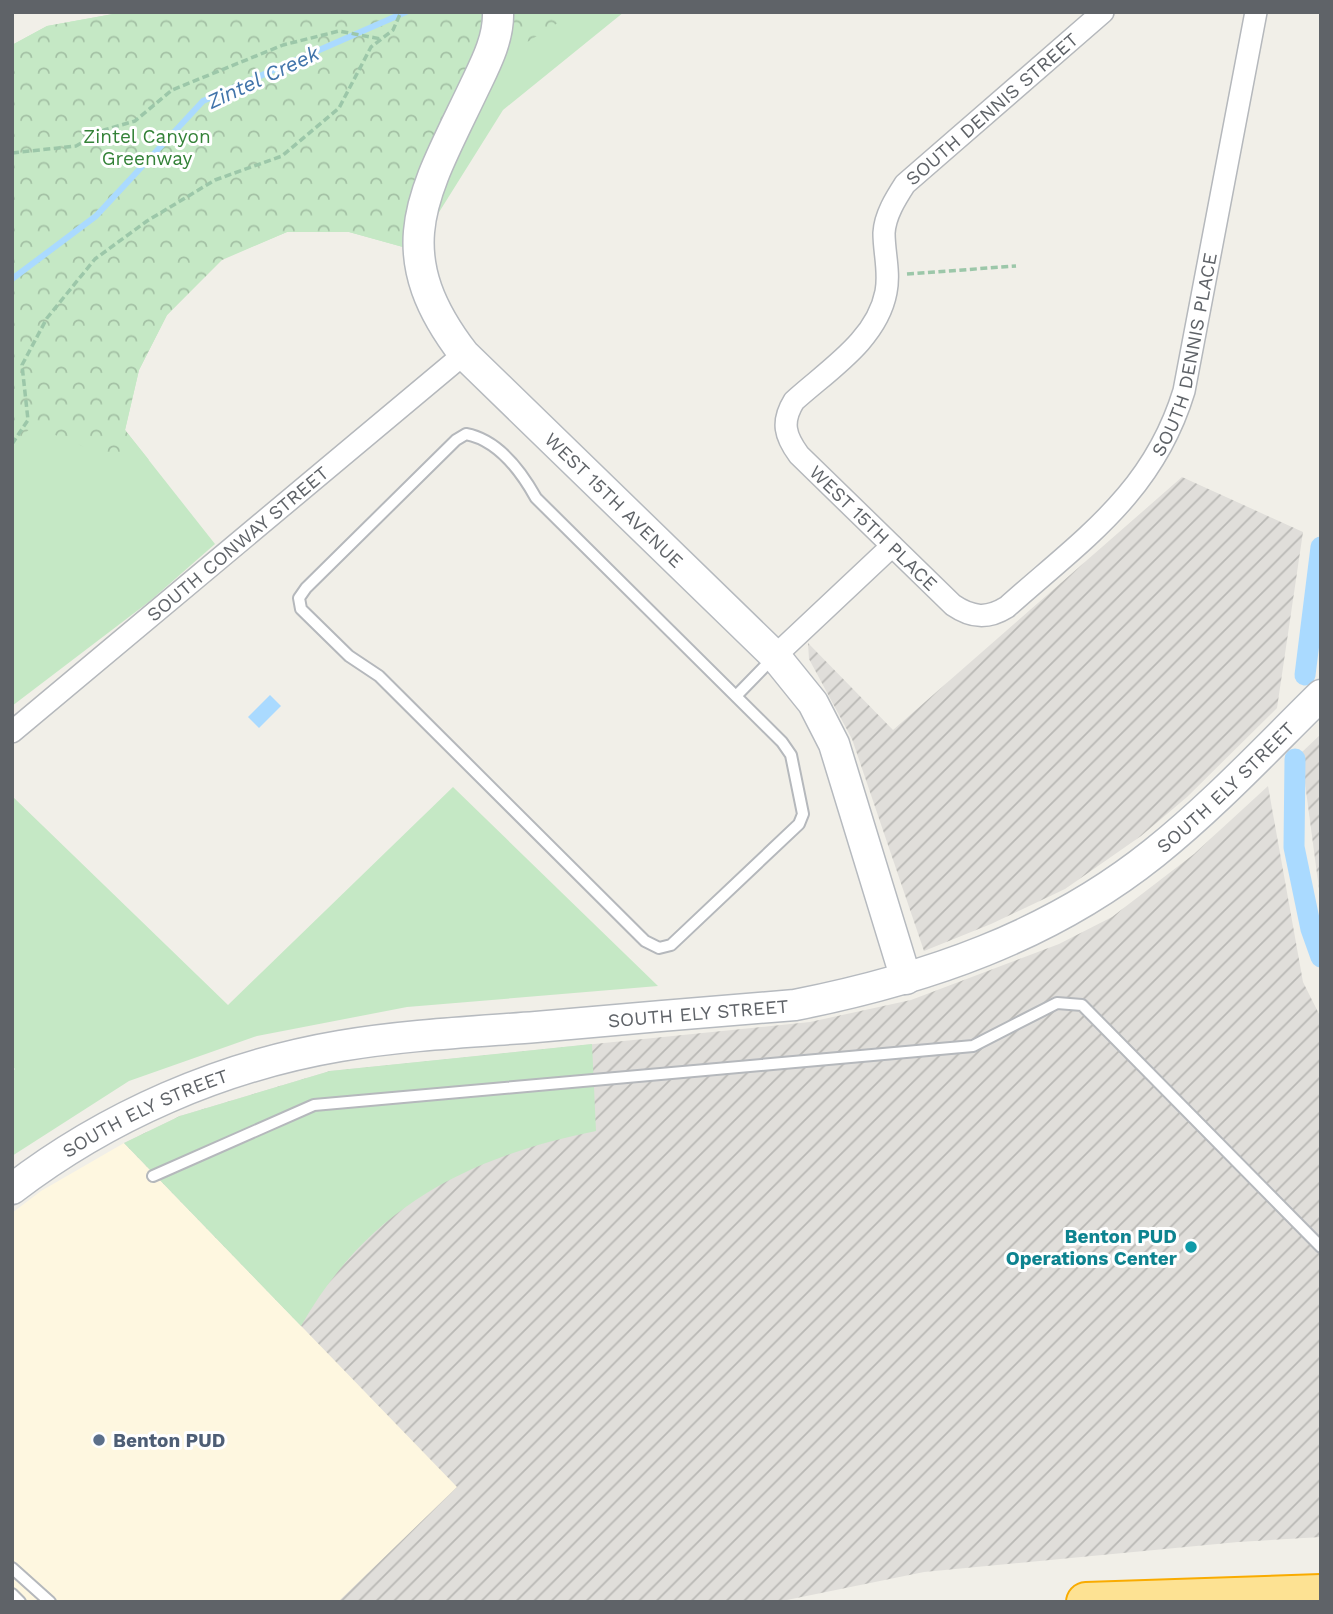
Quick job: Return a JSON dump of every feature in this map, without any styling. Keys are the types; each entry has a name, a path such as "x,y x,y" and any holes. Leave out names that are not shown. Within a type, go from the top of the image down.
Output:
{"highway":[{"path":"1086,1602 1321,1594"}],"street":[{"name":"WEST 15TH AVENUE","path":"498,12 489,57 438,165 418,233 421,277 429,302 464,354 775,656 813,703 834,744 906,979"},
{"name":"SOUTH DENNIS STREET","path":"785,423 794,401 860,342 873,326 882,308 887,275 884,230 888,214 905,184 1103,12"},
{"name":"SOUTH DENNIS PLACE","path":"982,617 1007,607 1111,513 1143,477 1168,437 1184,391 1256,12"},
{"name":"SOUTH CONWAY STREET","path":"12,732 464,354"},
{"name":"WEST 15TH PLACE","path":"785,423 790,443 799,455 953,605 971,615 982,617"},
{"path":"775,656 892,546"},
{"name":"SOUTH ELY STREET","path":"12,1189 68,1150 140,1110 205,1082 269,1062 390,1039 795,1005 906,979 970,959 1023,936 1111,883 1198,816 1321,695"}],"lane":[{"path":"466,434 482,437 515,466 536,498 737,695 791,755 803,814 799,824 683,936 659,948 645,941 379,676 349,656 313,624 301,609 299,598 456,440 466,434"},
{"path":"737,695 775,656"},
{"path":"153,1176 314,1105 973,1046 1058,1003 1082,1005 1321,1247"},
{"path":"12,1569 50,1602"},
{"path":"12,1594 20,1602"}],"path":[{"path":"12,444 28,420 22,365 47,318 95,259 147,221 215,180 282,156 340,108 371,47 393,30 401,12"},
{"path":"12,153 76,146 104,130 135,121 172,90 283,45 339,31 381,39"},
{"path":"887,275 1016,266"}],"shaded area":[{"path":"1182,477 1303,532 1277,708 1187,797 1141,836 1065,889 991,924 924,951 852,739 809,659 808,643 893,730"},
{"path":"1321,734 1321,904 1301,753"},
{"path":"1268,786 1303,982 1321,1018 1321,1537 1238,1542 924,1572 777,1602 338,1602 457,1487 124,1143 180,1116 330,1071 810,1022 911,1000 1059,944 1112,917 1194,854"},
{"path":"124,1143 458,1487 338,1602 12,1602 12,1213 41,1191"}],"green space":[{"name":"Zintel Canyon Greenway","path":"124,12 624,12 503,110 431,225 403,247 349,232 287,232 222,259 167,315 139,370 125,430 215,544 150,601 12,706 12,45 47,26"},
{"name":"Zintel Canyon Greenway","path":"124,12 482,12 477,43 467,72 414,186 406,216 403,247 349,232 287,232 222,260 167,315 139,370 125,430 149,460 87,448 33,426 12,445 12,45 47,26"},
{"path":"510,12 575,12 502,58"},
{"path":"453,787 658,986 407,1007 257,1036 129,1081 12,1156 12,1072 15,1069 12,1066 12,796 228,1005"},
{"path":"592,1044 596,1131 505,1156 464,1173 425,1194 390,1219 357,1249 328,1285 301,1326 124,1143 180,1116 330,1071"}],"water":[{"path":"270,695 281,706 259,728 248,717"}],"waterway":[{"name":"Zintel Creek","path":"12,279 96,216 203,101 406,12"},
{"path":"1305,675 1321,547"},
{"path":"1295,759 1294,847 1311,929 1321,957"}],"place":[{"name":"Benton PUD Operations Center","path":"1191,1247"},
{"name":"Benton PUD","path":"99,1440"}]}
